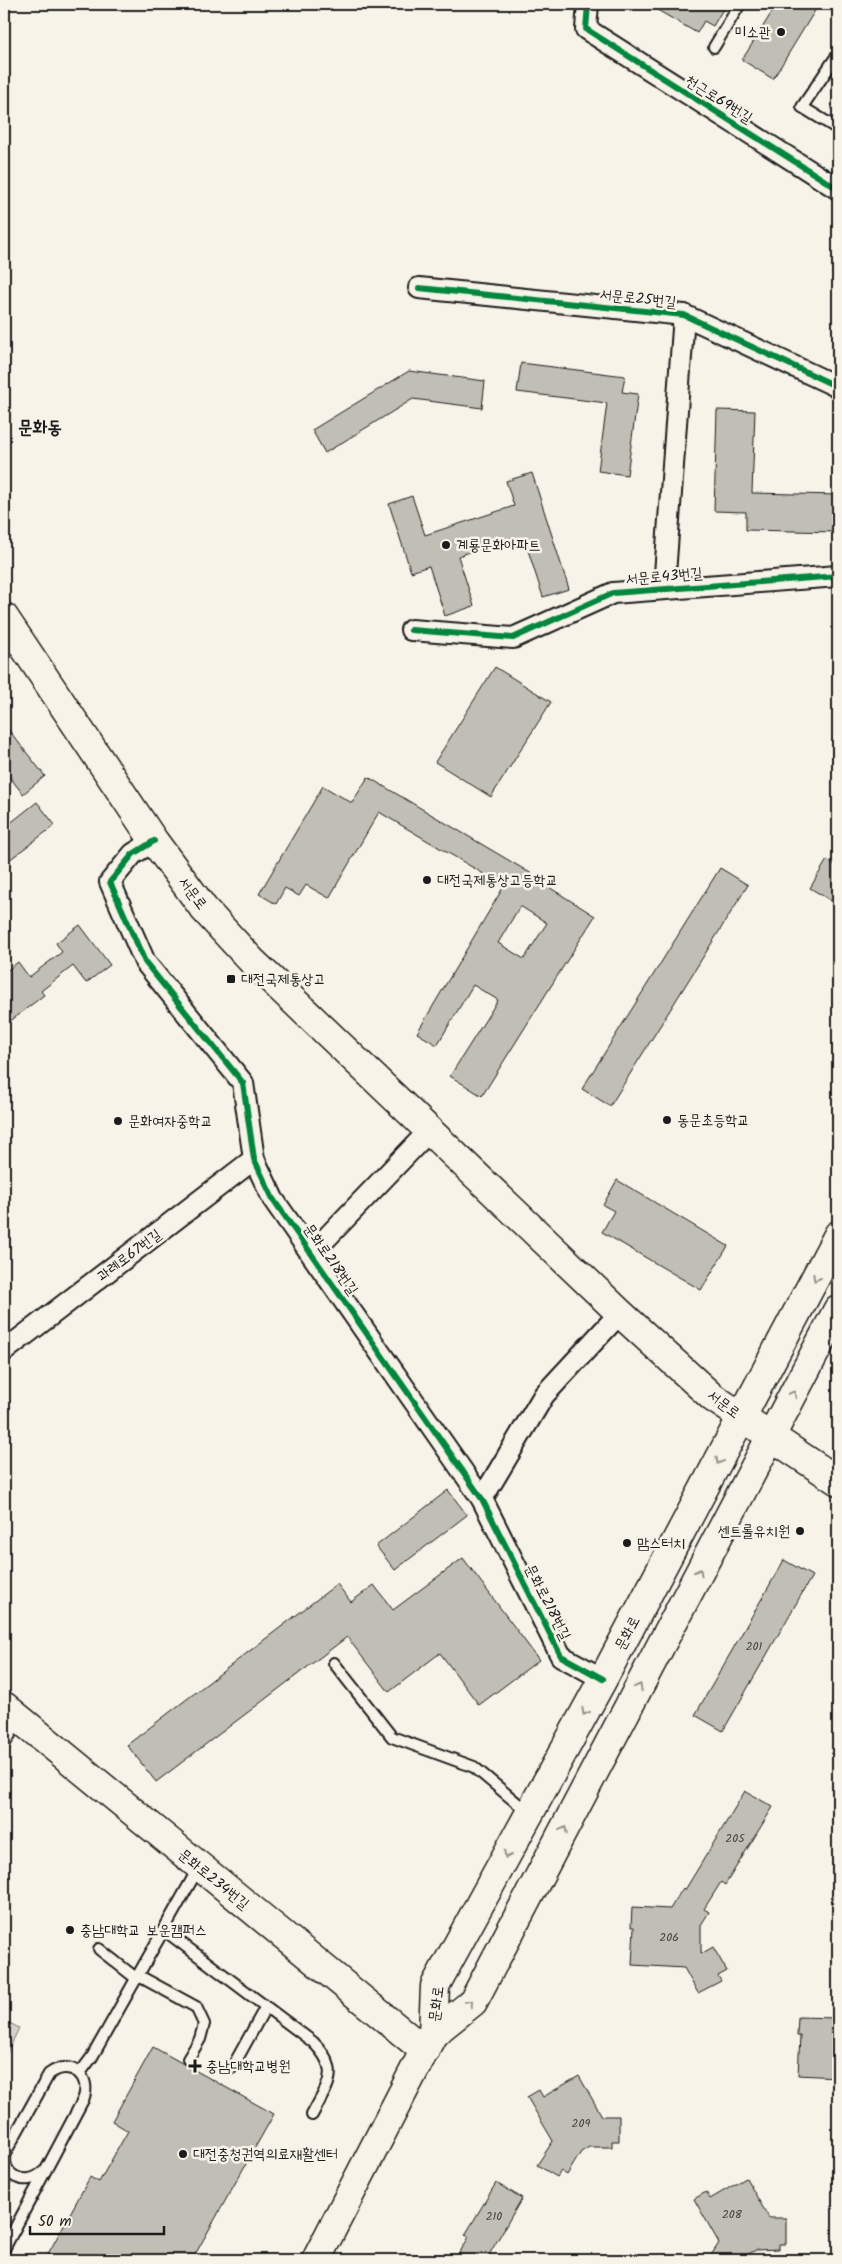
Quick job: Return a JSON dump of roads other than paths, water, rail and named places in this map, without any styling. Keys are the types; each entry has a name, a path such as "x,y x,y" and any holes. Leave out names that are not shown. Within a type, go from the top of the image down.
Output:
{"main road":[{"name":"서문로","path":"4,616 154,841 204,909 251,960 620,1313 712,1397 838,1481"},
{"name":"문화로","path":"429,2043 435,1986 603,1680 838,1235"},
{"name":"문화로","path":"316,2260 429,2043 473,2002 838,1309"},
{"name":"문화로234번길","path":"12,1713 199,1867 429,2043"}],"street":[{"name":"천근로69번길","path":"588,4 586,29 838,190"},
{"name":"서문로25번길","path":"419,288 684,315 838,388"},
{"path":"664,588 684,315"},
{"name":"서문로43번길","path":"411,630 513,638 613,593 838,576"},
{"name":"문화로218번길","path":"154,841 133,854 110,882 145,962 243,1083 254,1159 273,1199 482,1499 561,1656 603,1680"},
{"path":"312,1253 429,1131"},
{"name":"과례로67번길","path":"4,1351 254,1159"},
{"path":"482,1499 544,1396 620,1313"}],"lane":[{"path":"714,47 740,4"},
{"path":"838,54 802,107 838,129"},
{"path":"334,1663 392,1737 474,1767 530,1814"},
{"path":"4,1745 12,1713"},
{"path":"80,2073 92,2057 138,1978 199,1867"},
{"path":"164,1930 312,2042 326,2055 331,2070 327,2086 312,2115"},
{"path":"99,1949 138,1978 196,2007 204,2024 200,2039 188,2059"},
{"path":"232,2068 265,2008"},
{"path":"4,2249 85,2093 86,2086 80,2073 68,2067 55,2070 50,2074 5,2153 5,2165 13,2176 19,2180 33,2179 45,2170"}],"place":[{"name":"미소관","path":"781,32"},
{"name":"계룡문화아파트","path":"446,545"},
{"name":"대전국제통상고등학교","path":"427,880"},
{"name":"대전국제통상고","path":"231,979"},
{"name":"동문초등학교","path":"667,1120"},
{"name":"문화여자중학교","path":"118,1121"},
{"name":"센트롤유치원","path":"800,1531"},
{"name":"맘스터치","path":"627,1543"},
{"name":"충남대학교 보운캠퍼스","path":"70,1930"},
{"name":"충남대학교병원","path":"195,2066"},
{"name":"대전충청권역의료재활센터","path":"183,2154"}],"district":[{"name":"문화동","path":"40,427"}]}
